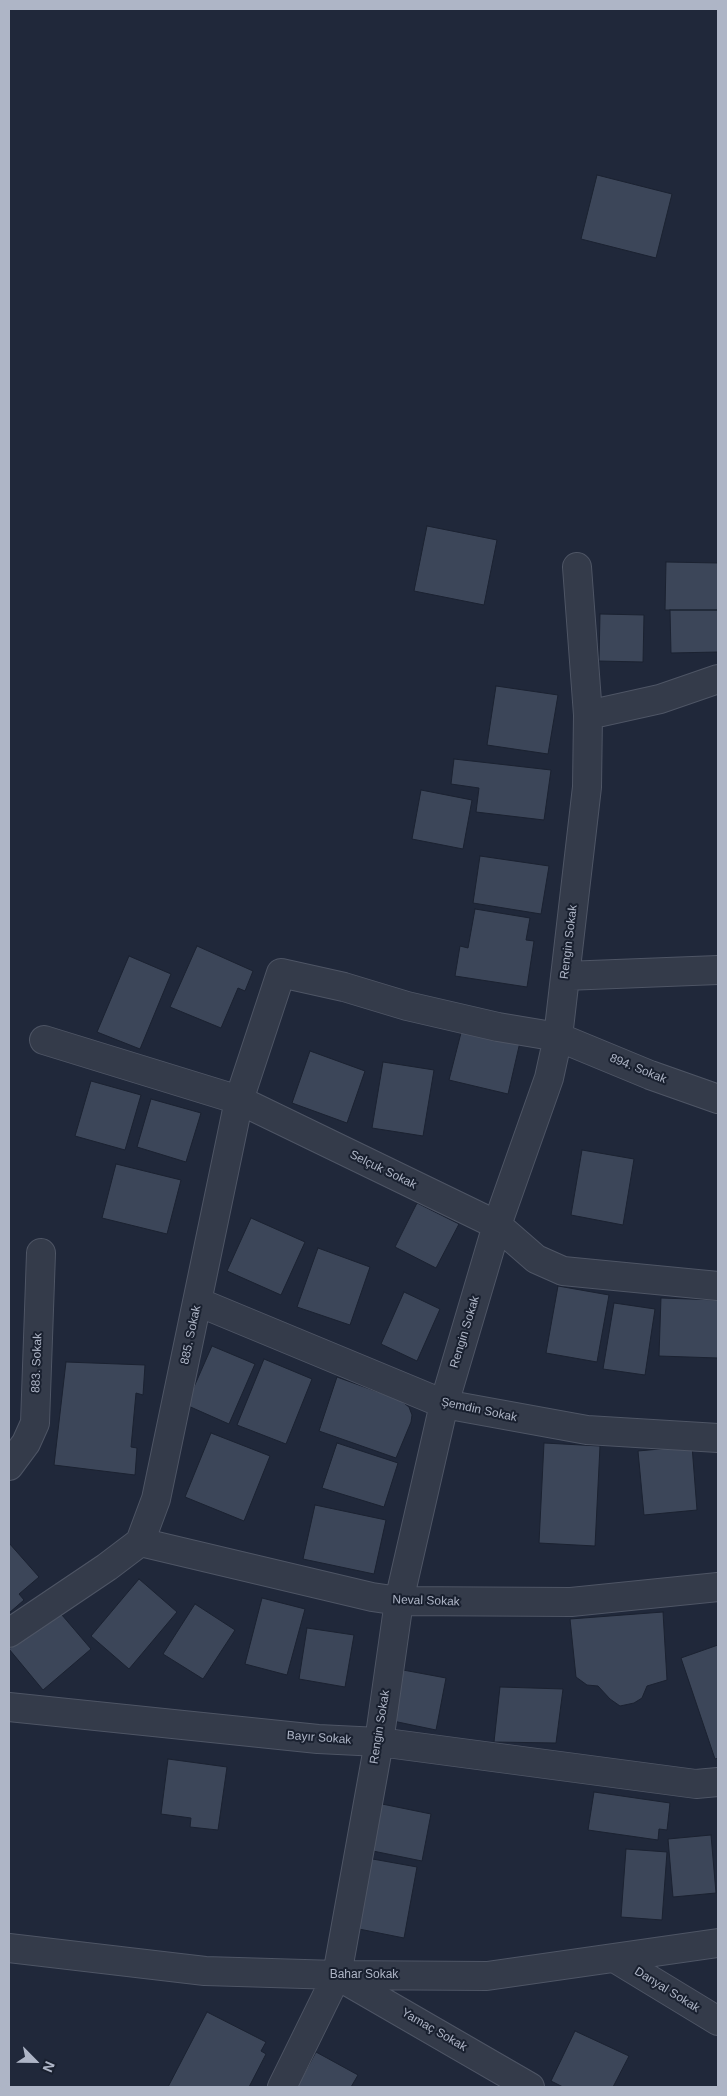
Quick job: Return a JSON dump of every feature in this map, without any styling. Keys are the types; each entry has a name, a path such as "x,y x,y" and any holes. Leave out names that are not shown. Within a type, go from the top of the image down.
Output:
{"street":[{"name":"Rengin Sokak","path":"282,2087 337,1975 378,1742 399,1601 444,1404 497,1225 549,1078 558,1036 587,787 588,715 577,567"},
{"path":"588,715 660,699 718,679"},
{"path":"565,976 718,970"},
{"name":"894. Sokak","path":"281,973 344,987 407,1006 498,1027 558,1036 650,1074 718,1099"},
{"name":"885. Sokak","path":"140,1542 156,1499 239,1100 281,973"},
{"name":"Selçuk Sokak","path":"44,1040 239,1100 497,1225 536,1259 563,1271 718,1286"},
{"name":"883. Sokak","path":"9,1466 26,1443 35,1423 41,1252"},
{"name":"Şemdin Sokak","path":"198,1302 444,1404 587,1430 718,1438"},
{"path":"9,1633 107,1567 140,1542"},
{"name":"Neval Sokak","path":"140,1542 372,1597 399,1601 571,1602 718,1587"},
{"name":"Bayır Sokak","path":"9,1707 318,1739 378,1742 696,1784 718,1782"},
{"name":"Bahar Sokak","path":"9,1948 205,1971 337,1975 487,1976 616,1959 718,1942"},
{"name":"Danyal Sokak","path":"616,1959 718,2021"},
{"name":"Yamaç Sokak","path":"337,1975 530,2087"}],"building":[{"path":"597,175 672,194 656,258 581,239"},
{"path":"427,526 497,540 484,605 414,591"},
{"path":"666,562 718,563 718,610 665,610"},
{"path":"670,610 718,610 718,652 671,653"},
{"path":"600,614 644,615 643,662 599,661"},
{"path":"496,686 558,695 548,754 487,745"},
{"path":"454,759 551,770 544,820 476,812 479,788 451,784"},
{"path":"421,790 472,800 463,849 412,839"},
{"path":"480,856 549,866 541,914 473,903"},
{"path":"475,909 530,918 526,940 534,941 527,987 455,976 460,946 468,948"},
{"path":"197,946 253,971 245,991 238,988 221,1028 170,1007"},
{"path":"129,956 171,974 140,1049 97,1032"},
{"path":"462,1029 520,1042 508,1094 449,1080"},
{"path":"310,1051 365,1071 347,1123 292,1103"},
{"path":"383,1062 434,1070 423,1136 372,1128"},
{"path":"91,1081 141,1095 125,1150 75,1136"},
{"path":"151,1099 201,1113 186,1162 137,1147"},
{"path":"582,1150 634,1159 623,1225 571,1215"},
{"path":"116,1164 181,1180 167,1234 102,1218"},
{"path":"417,1203 459,1224 436,1268 395,1247"},
{"path":"251,1218 305,1242 281,1295 227,1271"},
{"path":"318,1248 370,1267 350,1325 297,1307"},
{"path":"558,1286 609,1295 597,1362 546,1353"},
{"path":"404,1292 440,1309 417,1361 381,1344"},
{"path":"661,1298 718,1300 718,1358 659,1356"},
{"path":"614,1303 655,1309 645,1375 603,1369"},
{"path":"212,1346 255,1364 229,1424 186,1405"},
{"path":"264,1359 312,1379 286,1444 237,1425"},
{"path":"66,1362 145,1365 143,1395 136,1393 131,1447 137,1448 135,1475 54,1465"},
{"path":"337,1377 400,1400 409,1407 412,1415 411,1422 396,1458 319,1431"},
{"path":"211,1433 270,1456 244,1521 185,1497"},
{"path":"337,1443 398,1463 384,1507 322,1488"},
{"path":"544,1443 600,1446 595,1546 539,1543"},
{"path":"692,1446 697,1510 644,1515 638,1451"},
{"path":"315,1505 386,1520 374,1574 303,1559"},
{"path":"9,1543 39,1577 19,1594 24,1600 9,1613"},
{"path":"139,1579 177,1612 129,1669 91,1636"},
{"path":"262,1598 305,1609 287,1675 245,1664"},
{"path":"195,1604 235,1630 203,1679 163,1654"},
{"path":"56,1608 91,1649 43,1690 9,1649"},
{"path":"663,1612 667,1680 647,1686 642,1698 634,1703 620,1706 610,1699 598,1686 587,1685 576,1677 570,1619"},
{"path":"307,1628 354,1635 345,1687 299,1679"},
{"path":"718,1645 718,1758 715,1759 681,1658"},
{"path":"403,1670 446,1678 436,1730 393,1721"},
{"path":"500,1687 563,1689 556,1743 494,1742"},
{"path":"168,1759 227,1767 218,1830 190,1827 191,1818 161,1814"},
{"path":"594,1792 670,1803 667,1830 659,1829 658,1840 588,1830"},
{"path":"377,1803 431,1814 422,1861 368,1850"},
{"path":"711,1835 716,1893 673,1897 668,1839"},
{"path":"626,1849 667,1852 662,1920 621,1917"},
{"path":"367,1858 417,1867 404,1938 354,1928"},
{"path":"207,2012 266,2042 261,2051 266,2054 249,2087 168,2087"},
{"path":"575,2031 629,2056 613,2087 563,2087 551,2081"},
{"path":"316,2052 358,2075 351,2087 297,2087"}]}
